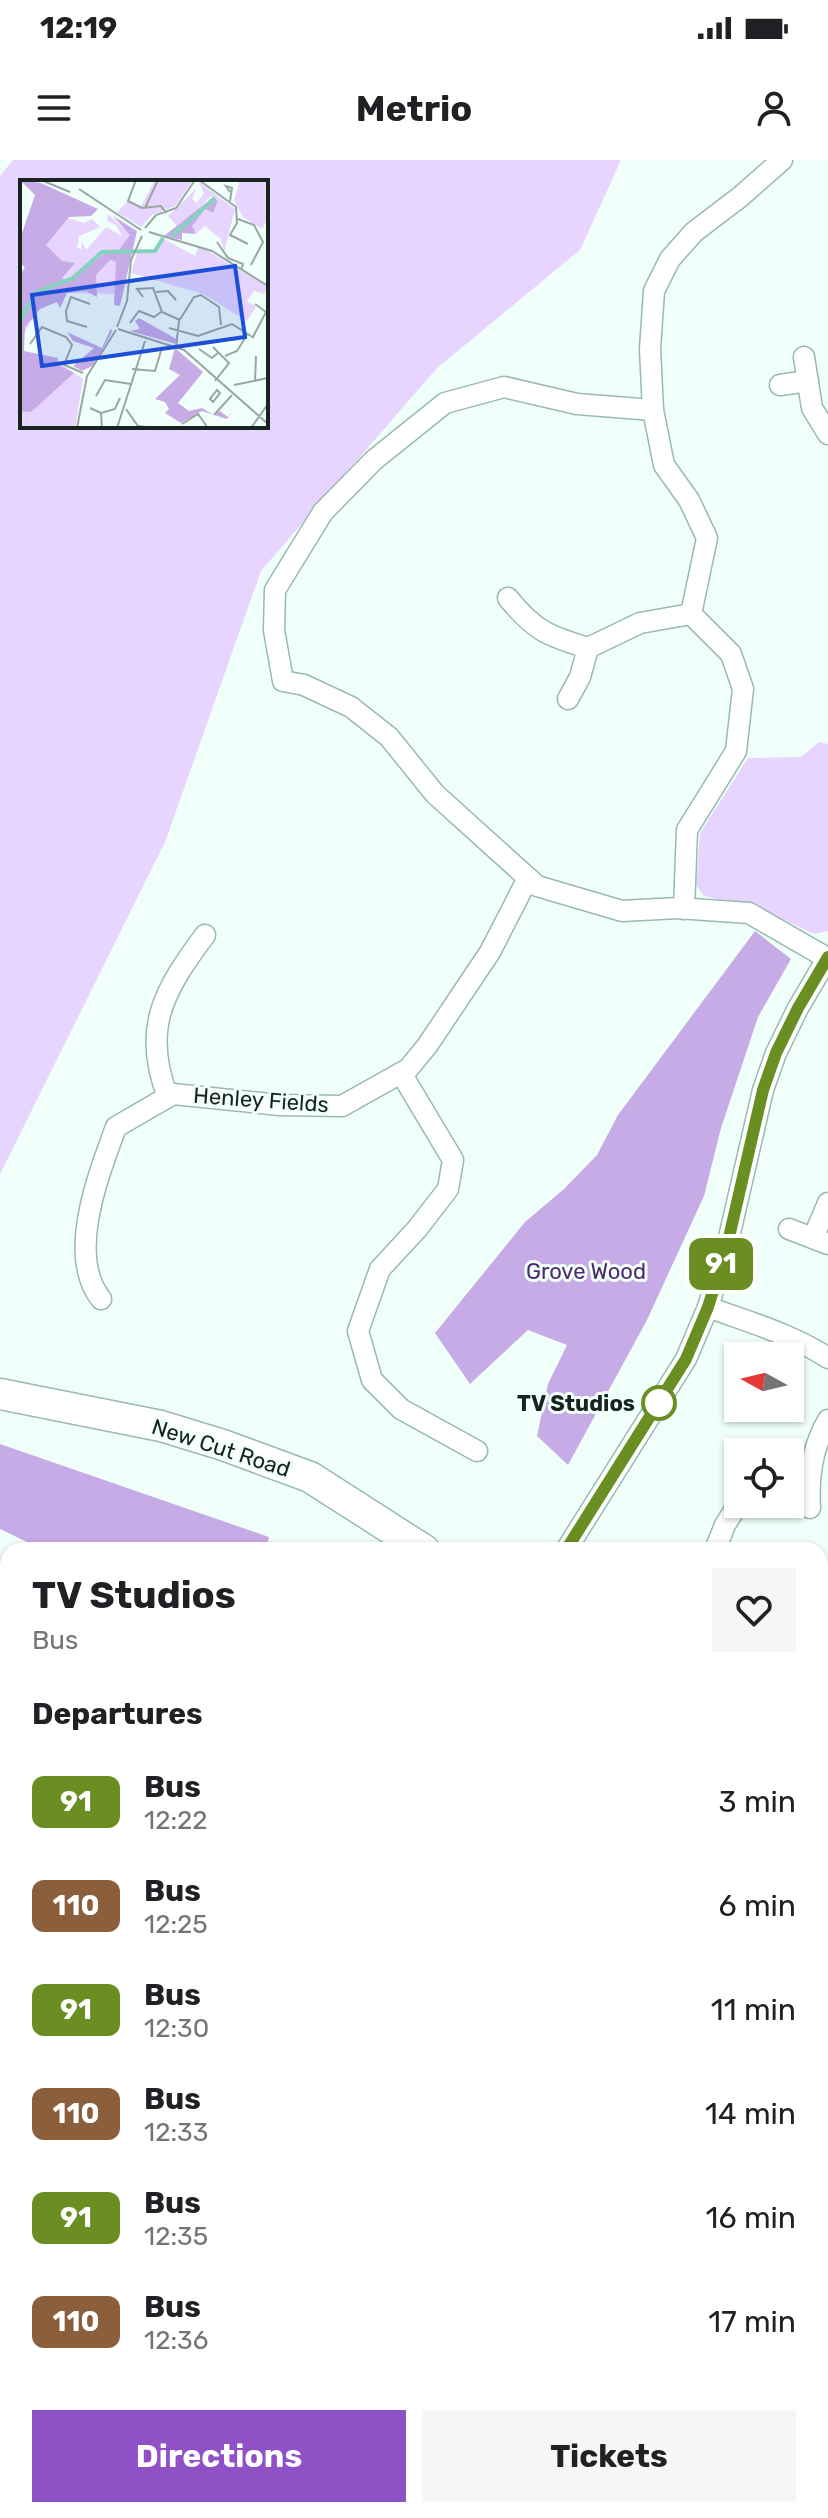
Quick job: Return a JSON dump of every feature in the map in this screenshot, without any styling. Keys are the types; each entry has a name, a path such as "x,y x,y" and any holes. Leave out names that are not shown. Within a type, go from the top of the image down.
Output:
{"street":[{"path":"691,614 707,538 689,500 664,465 653,410 650,349 654,291 670,259 694,232 782,160"},
{"path":"804,357 812,408 828,434"},
{"path":"780,385 808,381"},
{"path":"571,1542 680,1369 708,1307 727,1246 763,1090 776,1053 798,1008 828,958 749,913 684,909 622,911 537,886 435,794 389,737 351,707 304,685 283,681 274,630 275,590 323,512 374,460 445,403 504,387 577,404 653,410"},
{"path":"508,598 522,616 550,637 588,648 640,623 691,614"},
{"path":"684,909 687,830 736,751 743,689 731,654 691,614"},
{"path":"568,699 580,677 588,648"},
{"name":"Henley Fields","path":"101,1299 95,1291 84,1244 94,1189 116,1127 173,1094 280,1105 342,1106 408,1069 490,952 528,878"},
{"path":"168,1097 158,1071 155,1036 165,999 182,966 205,935"},
{"path":"401,1073 453,1160 448,1189 380,1269 358,1331 372,1380 401,1409 477,1451"},
{"path":"789,1229 821,1241 828,1203"},
{"path":"708,1307 780,1334 828,1358"},
{"name":"New Cut Road","path":"0,1394 161,1426 223,1445 310,1477 412,1542"},
{"path":"804,1476 828,1420"},
{"path":"804,1495 810,1508"},
{"path":"718,1542 729,1518"}],"shaded area":[{"path":"13,160 621,160 580,250 437,368 261,571 165,842 0,1174 0,176"},
{"path":"819,742 828,744 828,931 814,934 766,911 704,896 696,885 700,833 748,758 801,757"}],"green space":[{"name":"Grove Wood","path":"755,931 791,959 758,1017 721,1128 704,1196 647,1320 568,1465 537,1436 548,1384 567,1345 528,1330 470,1384 435,1333 525,1222 564,1189 597,1155 618,1115"},
{"path":"0,1444 269,1537 268,1542 27,1542 0,1529"}],"bus line":[{"name":"91","path":"571,1542 686,1359 708,1307 727,1246 763,1090 776,1053 828,957"}],"place":[{"name":"TV Studios","path":"659,1403"}]}
